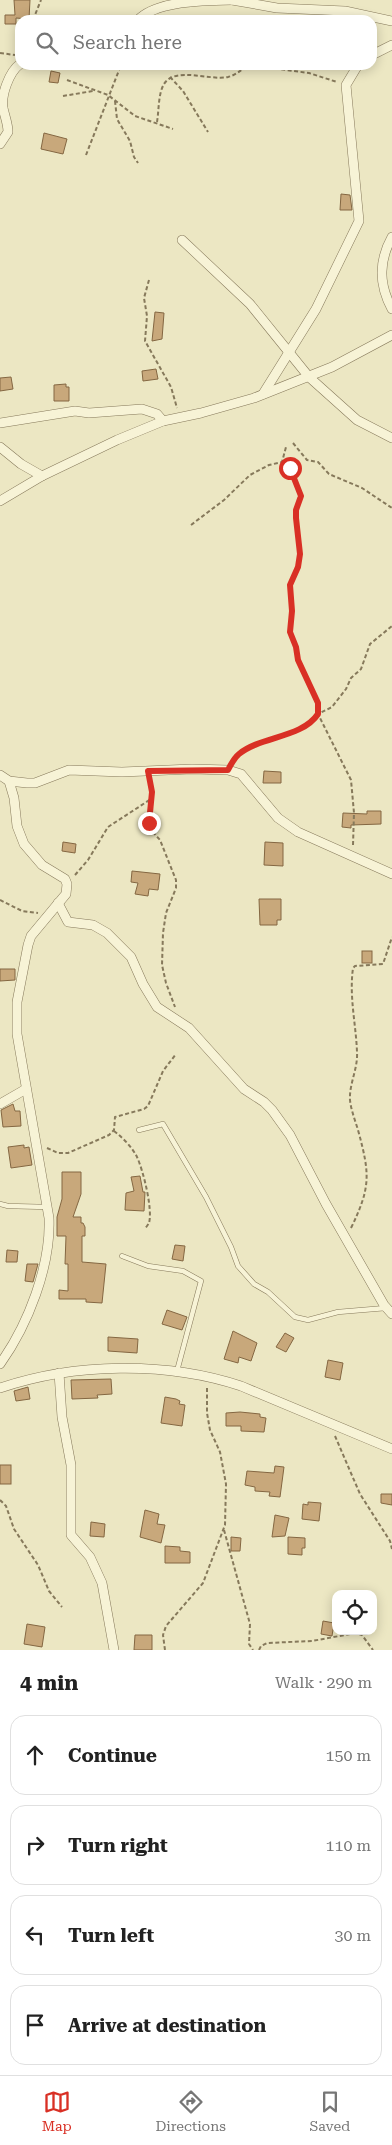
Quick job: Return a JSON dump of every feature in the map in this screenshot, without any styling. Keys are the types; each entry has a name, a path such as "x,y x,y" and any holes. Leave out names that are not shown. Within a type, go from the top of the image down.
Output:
{"street":[{"path":"145,15 166,6 232,0 277,8 345,11 364,15"},
{"path":"377,18 392,21"},
{"path":"377,52 392,45"},
{"path":"0,144 8,132 3,100 15,66"},
{"path":"263,395 316,309 359,221 346,85 355,70"},
{"path":"392,238 386,247 382,262 383,293 392,309"},
{"path":"182,240 250,304 309,377 357,420 392,438"},
{"path":"0,501 42,476 163,421 201,413 263,395 332,368 392,335"},
{"path":"0,423 75,411 89,413 142,409 156,414 163,421"},
{"path":"0,447 21,464 42,476"},
{"path":"0,775 9,781 34,783 69,770 122,772 228,770 241,774 278,818 298,832 352,854 392,874"},
{"path":"0,1364 20,1333 34,1296 50,1234 18,1034 18,1002 28,945 32,936 66,894 66,881 42,865 24,844 17,826 14,798 9,781"},
{"path":"58,903 68,922 84,923 98,928 107,933 127,952 154,1004 189,1028 244,1089 264,1102 283,1125 346,1237 390,1310"},
{"path":"0,1104 26,1089"},
{"path":"0,1388 60,1373 104,1367 207,1376 241,1386 392,1449"},
{"path":"60,1373 62,1417 71,1465 71,1535 90,1557 102,1583 114,1650"}],"lane":[{"path":"139,1130 163,1124 206,1198 231,1247 238,1266 254,1284 268,1292 295,1317 308,1320 338,1312 390,1310"},
{"path":"0,1204 47,1207"},
{"path":"122,1256 148,1266 183,1271 201,1281 177,1373"}],"path":[{"path":"35,15 42,0"},
{"path":"0,53 15,57"},
{"path":"86,155 119,70"},
{"path":"156,122 162,89 170,77 178,75 226,78 242,70"},
{"path":"286,70 309,73 346,85"},
{"path":"170,77 183,91 208,132"},
{"path":"67,80 108,95 135,116 173,129"},
{"path":"63,96 95,90"},
{"path":"115,100 118,120 130,141 138,164"},
{"path":"150,280 144,298 147,316 146,342 175,398 177,418"},
{"path":"293,443 307,460 318,462 329,474 362,488 392,508"},
{"path":"191,525 224,500 250,475 269,465 282,462 286,447"},
{"path":"284,458 300,490 301,496 296,510 300,554 298,567 290,585 292,611 290,632 296,647 298,660 318,703 318,714 351,780 355,835 352,854"},
{"path":"228,770 238,754 268,739 293,732 311,722 318,714 332,707 346,689 351,678 361,670 370,644 392,626"},
{"path":"148,771 151,799 149,823 152,831 160,840 176,880 176,888 167,909 163,933 162,965 177,1019"},
{"path":"66,881 78,873 108,827 151,799"},
{"path":"0,900 26,912 50,913"},
{"path":"346,1237 363,1203 368,1177 366,1159 350,1101 350,1088 357,1067 358,1052 352,1013 352,968 355,966 383,964 392,937"},
{"path":"36,1144 58,1153 68,1153 109,1135 114,1130 115,1118 148,1106 163,1071 176,1054"},
{"path":"114,1130 124,1139 136,1156 140,1168 149,1210 149,1223 145,1230"},
{"path":"207,1376 206,1413 210,1430 220,1452 226,1484 224,1529 250,1624 249,1646 253,1650"},
{"path":"330,1423 360,1494 390,1541 392,1549"},
{"path":"0,1500 6,1506 14,1529 38,1565 49,1591 62,1607"},
{"path":"164,1650 163,1635 166,1626 204,1582 224,1529"},
{"path":"259,1650 267,1643 312,1642 356,1633 362,1635 373,1650"}],"building":[{"path":"14,0 30,0 29,15 15,15"},
{"path":"5,15 15,15 15,24 5,24"},
{"path":"51,71 60,73 58,83 49,82"},
{"path":"44,133 67,139 63,154 41,149"},
{"path":"341,194 350,195 352,210 340,210"},
{"path":"155,312 164,313 162,339 152,341"},
{"path":"156,369 158,379 143,381 142,371"},
{"path":"11,377 13,389 0,391 0,378"},
{"path":"66,384 66,387 69,387 69,401 54,401 54,385"},
{"path":"264,771 281,772 281,783 263,783"},
{"path":"367,811 381,811 381,824 351,825 351,828 342,827 343,813 367,814"},
{"path":"63,842 76,844 75,853 62,851"},
{"path":"265,842 283,843 283,866 264,865"},
{"path":"132,871 160,874 158,890 149,889 148,896 135,894 138,883 131,882"},
{"path":"259,899 281,899 281,920 277,920 277,925 260,925"},
{"path":"362,951 372,951 372,963 362,963"},
{"path":"0,969 15,969 15,980 0,981"},
{"path":"13,1104 15,1111 20,1111 21,1126 3,1127 1,1110"},
{"path":"24,1145 24,1148 29,1147 32,1165 11,1168 8,1147"},
{"path":"62,1172 81,1172 81,1194 73,1217 81,1217 81,1223 85,1227 85,1236 82,1236 82,1262 106,1264 102,1303 86,1302 86,1299 59,1299 59,1290 68,1291 68,1264 65,1264 66,1236 57,1236 57,1217 62,1199"},
{"path":"140,1176 143,1192 145,1192 144,1211 125,1210 126,1193 134,1191 131,1177"},
{"path":"175,1245 185,1246 183,1261 172,1259"},
{"path":"7,1250 18,1251 17,1262 6,1262"},
{"path":"27,1264 38,1264 33,1282 25,1281"},
{"path":"167,1310 187,1317 182,1330 162,1324"},
{"path":"233,1331 257,1343 251,1361 239,1357 238,1363 224,1359"},
{"path":"285,1333 294,1338 286,1352 276,1347"},
{"path":"108,1337 138,1339 137,1353 108,1351"},
{"path":"328,1360 343,1363 340,1380 325,1377"},
{"path":"111,1379 112,1394 97,1395 98,1398 72,1399 71,1380"},
{"path":"28,1387 30,1399 16,1401 14,1391"},
{"path":"165,1397 176,1399 180,1401 179,1404 185,1405 182,1426 161,1423"},
{"path":"226,1413 260,1414 260,1417 266,1418 264,1432 241,1431 241,1426 226,1426"},
{"path":"0,1465 11,1465 11,1484 0,1484"},
{"path":"275,1466 284,1467 280,1497 269,1496 270,1492 255,1491 255,1487 245,1485 247,1471 274,1473"},
{"path":"381,1494 392,1494 392,1505 381,1503"},
{"path":"308,1502 321,1503 319,1521 302,1519 303,1504 308,1505"},
{"path":"145,1510 159,1514 157,1524 165,1525 161,1543 140,1537"},
{"path":"275,1515 289,1518 285,1536 272,1537"},
{"path":"91,1522 105,1524 104,1537 90,1536"},
{"path":"231,1537 241,1538 240,1551 231,1551"},
{"path":"288,1537 305,1538 305,1548 302,1548 302,1555 288,1554"},
{"path":"165,1546 180,1547 180,1551 190,1552 190,1563 165,1563"},
{"path":"323,1621 332,1623 332,1636 321,1634"},
{"path":"27,1624 45,1627 42,1647 24,1644"},
{"path":"135,1635 152,1635 152,1650 134,1650"}],"route":[{"path":"149,823 152,792 148,771 228,770 238,754 268,739 293,732 315,719 320,710 309,687 306,674 298,660 296,647 290,632 292,592 290,585 298,567 300,554 296,510 301,496 290,468"}]}
